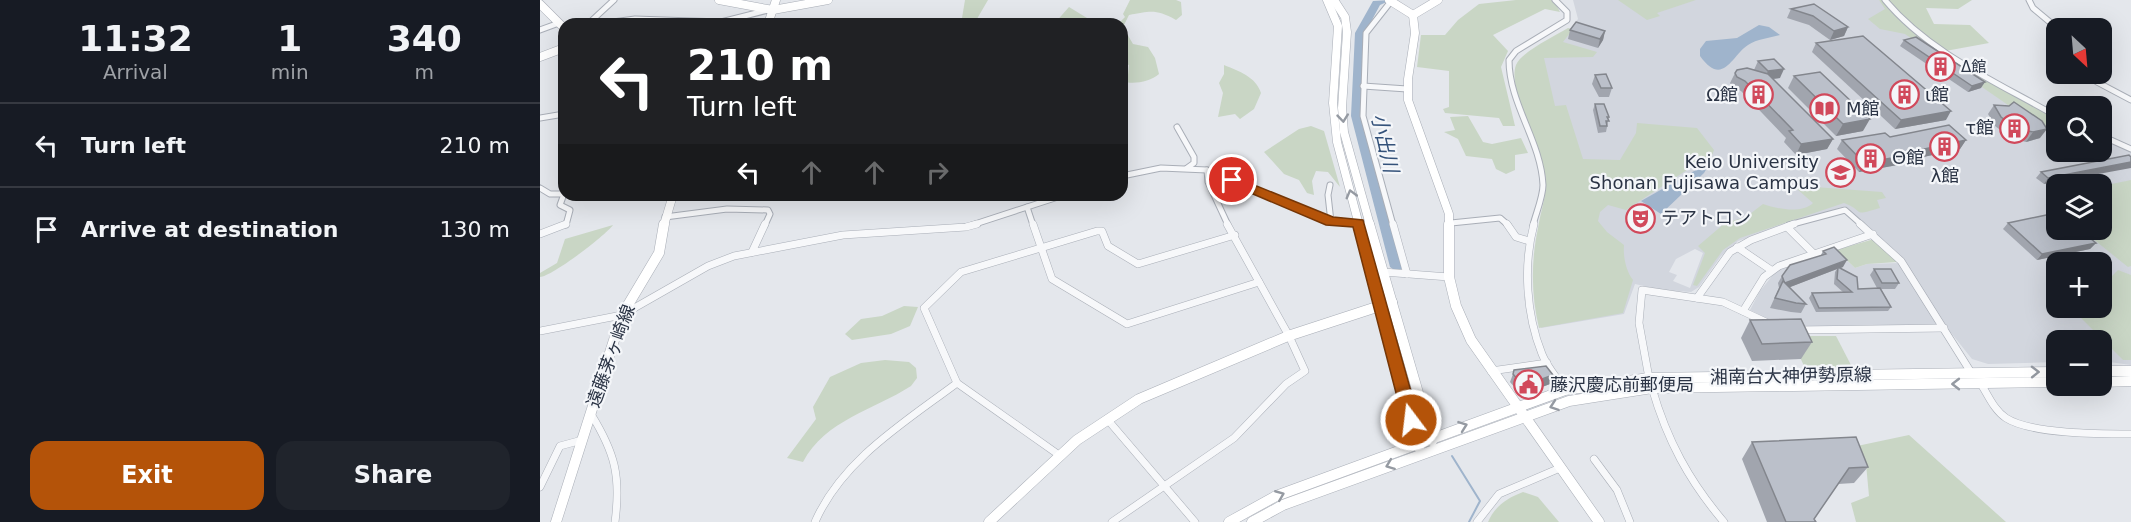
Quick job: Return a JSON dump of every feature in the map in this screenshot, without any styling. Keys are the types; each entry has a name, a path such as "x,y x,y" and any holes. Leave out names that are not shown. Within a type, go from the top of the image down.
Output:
{"street":[{"path":"594,18 614,0"},
{"path":"719,0 772,10"},
{"path":"770,18 776,0"},
{"path":"738,18 828,0"},
{"path":"1327,0 1338,26 1334,124 1358,223 1433,443"},
{"path":"1334,0 1345,17 1347,32 1342,108 1344,132 1383,272 1386,303 1419,448"},
{"path":"1407,274 1365,129 1363,86 1365,33 1391,0 1413,15 1415,33 1407,89 1411,112 1451,223 1449,277 1462,323 1491,372 1599,522"},
{"path":"1413,15 1438,0"},
{"path":"1554,0 1567,12 1567,20 1516,51 1509,60 1514,95 1540,161 1542,178 1538,211 1529,241 1528,287 1532,322 1547,363 1565,390"},
{"path":"1885,0 1914,32 1931,44 2046,110"},
{"path":"1889,5 1893,0"},
{"path":"2029,0 2033,8 2046,19"},
{"path":"540,4 558,22"},
{"path":"540,30 558,27"},
{"path":"540,57 558,50"},
{"path":"2101,84 2131,100"},
{"path":"1363,86 1407,89"},
{"path":"540,118 558,115"},
{"path":"1177,128 1194,157 1194,163 1187,168"},
{"path":"2112,140 2131,149"},
{"path":"1128,176 1161,168 1207,171 1331,222 1358,223"},
{"path":"1112,522 1234,438 1287,384 1305,371 1289,336 1218,207 1208,182 1207,171"},
{"path":"1330,185 1328,195 1331,222"},
{"path":"540,188 550,194 558,194"},
{"path":"540,234 566,225 570,210 560,205 561,201"},
{"name":"遠藤茅ヶ崎線","path":"556,522 622,315 659,253 665,217 671,201"},
{"path":"540,331 622,315 713,263 752,252 843,235 966,227 1046,201"},
{"path":"1027,207 1052,279 1127,324 1259,282"},
{"path":"665,217 727,209 768,210 770,214 752,252"},
{"path":"1697,298 1725,258 1737,247 1787,227 1845,210 1900,261 1972,374"},
{"path":"1451,223 1500,218 1505,221 1516,237 1529,241"},
{"path":"1787,227 1814,254"},
{"path":"1059,455 957,383 924,308 961,272 1102,231 1108,246 1138,264 1235,236"},
{"path":"1743,310 1771,270 1873,234"},
{"path":"1737,247 1771,270"},
{"path":"1383,272 1449,277"},
{"path":"1724,522 1688,479 1672,451 1651,383 1640,334 1639,302 1642,290 1723,302 1775,327"},
{"path":"989,522 1059,455 1106,419 1159,388 1289,336 1386,303"},
{"path":"1793,330 1944,328"},
{"path":"1491,372 1547,363"},
{"path":"2112,371 2131,371"},
{"name":"湘南台大神伊勢原線","path":"1521,412 1565,390 1651,383 2046,372"},
{"path":"2112,382 2131,381"},
{"name":"湘南台大神伊勢原線","path":"1229,522 1276,496 1521,412 1651,383 2046,382"},
{"path":"815,522 821,504 861,459 957,383"},
{"path":"1981,384 1999,412 2015,424 2037,428 2131,434"},
{"path":"591,414 604,434 620,477 615,522"},
{"path":"1106,419 1195,522"},
{"path":"540,487 560,446 582,440"},
{"name":"湘南台大神伊勢原線","path":"1252,522 1283,505 1419,448"},
{"path":"1594,459 1617,490 1630,522"},
{"path":"1477,522 1499,494 1560,468"}],"shaded area":[{"name":"Keio University Shonan Fujisawa Campus","path":"1573,0 1879,0 1930,45 2046,114 2046,162 2112,162 2112,143 2131,151 2131,365 2112,362 2112,330 2046,330 2046,362 1988,364 1972,359 1948,329 1898,253 1845,206 1738,241 1721,256 1699,287 1691,292 1661,290 1635,284 1624,314 1541,328 1551,187 1526,56 1569,30 1578,19","holes":["1695,249 1703,253 1690,288 1673,281 1677,275 1669,272 1676,259"]},
{"path":"1835,250 1855,268 1867,264 1899,263 1936,323 1934,326 1789,327 1750,310 1760,291 1777,270"}],"green space":[{"path":"965,0 988,0 978,18 962,18"},
{"path":"1130,0 1176,0 1181,2 1182,15 1176,20 1153,12 1129,15 1128,18 1124,18 1123,14"},
{"path":"1516,0 1551,0 1555,2 1560,12 1545,9 1493,35 1508,51 1501,67 1515,126 1503,126 1499,118 1445,113 1443,109 1449,107 1449,71 1417,67 1421,35 1445,35 1458,20 1479,4"},
{"path":"1618,0 1696,0 1657,13 1660,16 1647,20"},
{"path":"1879,0 1972,0 1958,9 1926,8 1934,24 1970,25 1989,43 1940,52 2046,114 2046,128 2008,105 1905,34 1880,29 1868,19 1885,9"},
{"path":"1069,7 1087,18 1059,18"},
{"path":"1568,28 1573,29 1563,42 1597,52 1593,57 1544,58 1555,106 1566,105 1583,159 1620,160 1636,133 1637,123 1697,128 1714,150 1710,161 1690,168 1626,210 1608,205 1600,212 1598,221 1607,232 1624,245 1628,272 1633,280 1623,313 1539,328 1534,303 1533,265 1546,181 1542,163 1520,103 1514,75 1516,65 1524,55"},
{"path":"1128,36 1133,44 1148,47 1155,58 1159,74 1146,81 1128,82"},
{"path":"1224,65 1251,79 1259,87 1261,93 1254,109 1240,119 1235,114 1218,117 1223,93 1219,83 1224,74"},
{"path":"1468,116 1483,142 1492,144 1521,138 1528,153 1515,155 1515,170 1506,174 1496,169 1492,159 1466,156 1458,139 1444,132 1455,130 1450,117"},
{"path":"1311,126 1324,131 1340,187 1328,172 1316,171 1312,181 1314,195 1307,193 1299,180 1284,174 1264,152 1299,129"},
{"path":"2131,180 2131,266 2128,267 2094,240 2112,240 2112,184"},
{"path":"1801,186 1882,192 1886,198 1877,200 1880,208 1871,211 1859,212 1844,203 1740,238 1723,250 1697,286 1693,285 1705,253 1698,246 1725,223 1746,217 1763,204 1789,210 1803,208 1813,203 1797,189"},
{"path":"613,225 578,255 540,277 540,273 557,263 565,239"},
{"path":"1874,239 1897,262 1867,264 1855,268 1836,250"},
{"path":"2118,270 2131,275 2131,360 2123,360 2112,349 2112,330 2093,330 2081,318 2112,318 2112,276"},
{"path":"904,306 918,307 910,326 891,334 852,340 845,334 861,319 882,316"},
{"path":"1790,336 1836,336 1852,367 1805,368"},
{"path":"885,360 909,362 916,368 917,378 911,386 837,426 812,448 803,462 787,458 816,419 813,407 830,377 861,363"},
{"path":"1909,435 2006,522 1856,522 1851,503 1869,496 1866,464 1857,446"},
{"path":"1523,492 1538,497 1559,522 1488,522 1502,503"}],"water":[{"path":"1759,25 1769,27 1780,35 1748,45 1721,69 1708,65 1700,56 1700,49 1706,41 1737,38"},
{"path":"1703,166 1707,168 1704,173 1661,214 1641,201"}],"building":[{"path":"1814,4 1848,27 1834,31 1813,16 1791,9"},
{"path":"1576,22 1605,31 1600,39 1570,30"},
{"path":"1863,36 1951,111 1901,120 1816,43"},
{"path":"1916,37 1985,82 1972,86 1904,40"},
{"path":"1774,59 1784,69 1768,71 1758,61"},
{"path":"1747,68 1768,74 1833,139 1801,144 1789,131 1793,130 1745,81 1737,77 1735,73 1737,70"},
{"path":"1820,72 1870,119 1843,124 1794,76"},
{"path":"1606,74 1612,88 1601,88 1595,75"},
{"path":"2014,102 2042,121 2046,129 2033,132 2018,129 2001,117 1994,105 2009,106"},
{"path":"1595,104 1604,104 1609,117 1607,117 1609,121 1606,121 1607,126 1600,126"},
{"path":"1949,125 1966,140 1906,153 1908,155 1864,163 1842,140 1885,133 1890,137"},
{"path":"2129,155 2131,162 2069,174 2046,174 2046,176 2041,172 2093,162 2112,162 2112,158"},
{"path":"2046,215 2046,240 2092,240 2096,243 2042,254 2008,223"},
{"path":"1834,247 1847,260 1785,283 1782,276 1790,265 1826,254 1823,251"},
{"path":"1838,267 1857,277 1858,289 1880,288 1891,307 1819,308 1812,293 1852,292 1837,279"},
{"path":"1874,269 1891,269 1899,283 1882,283"},
{"path":"1783,281 1806,304 1775,298"},
{"path":"1801,319 1812,342 1762,344 1750,320"},
{"path":"1546,366 1553,375 1523,386 1513,374 1514,370"},
{"path":"1856,437 1868,467 1849,468 1814,519 1816,522 1786,522 1752,442"}],"waterway":[{"name":"小出川","path":"1386,0 1376,3 1360,33 1357,116 1397,267"},
{"name":"小出川","path":"1405,284 1407,292"},
{"path":"1452,456 1480,501 1469,522"}],"place":[{"name":"Δ館","path":"1940,67"},
{"name":"Ω館","path":"1759,95"},
{"name":"ι館","path":"1904,95"},
{"name":"Μ館","path":"1825,109"},
{"name":"τ館","path":"2015,128"},
{"name":"λ館","path":"1945,147"},
{"name":"Θ館","path":"1871,158"},
{"name":"Keio University Shonan Fujisawa Campus","path":"1840,172"},
{"name":"テアトロン","path":"1640,218"},
{"name":"藤沢慶応前郵便局","path":"1529,385"}],"route":[{"path":"1232,180 1331,222 1358,223 1411,420"}]}
